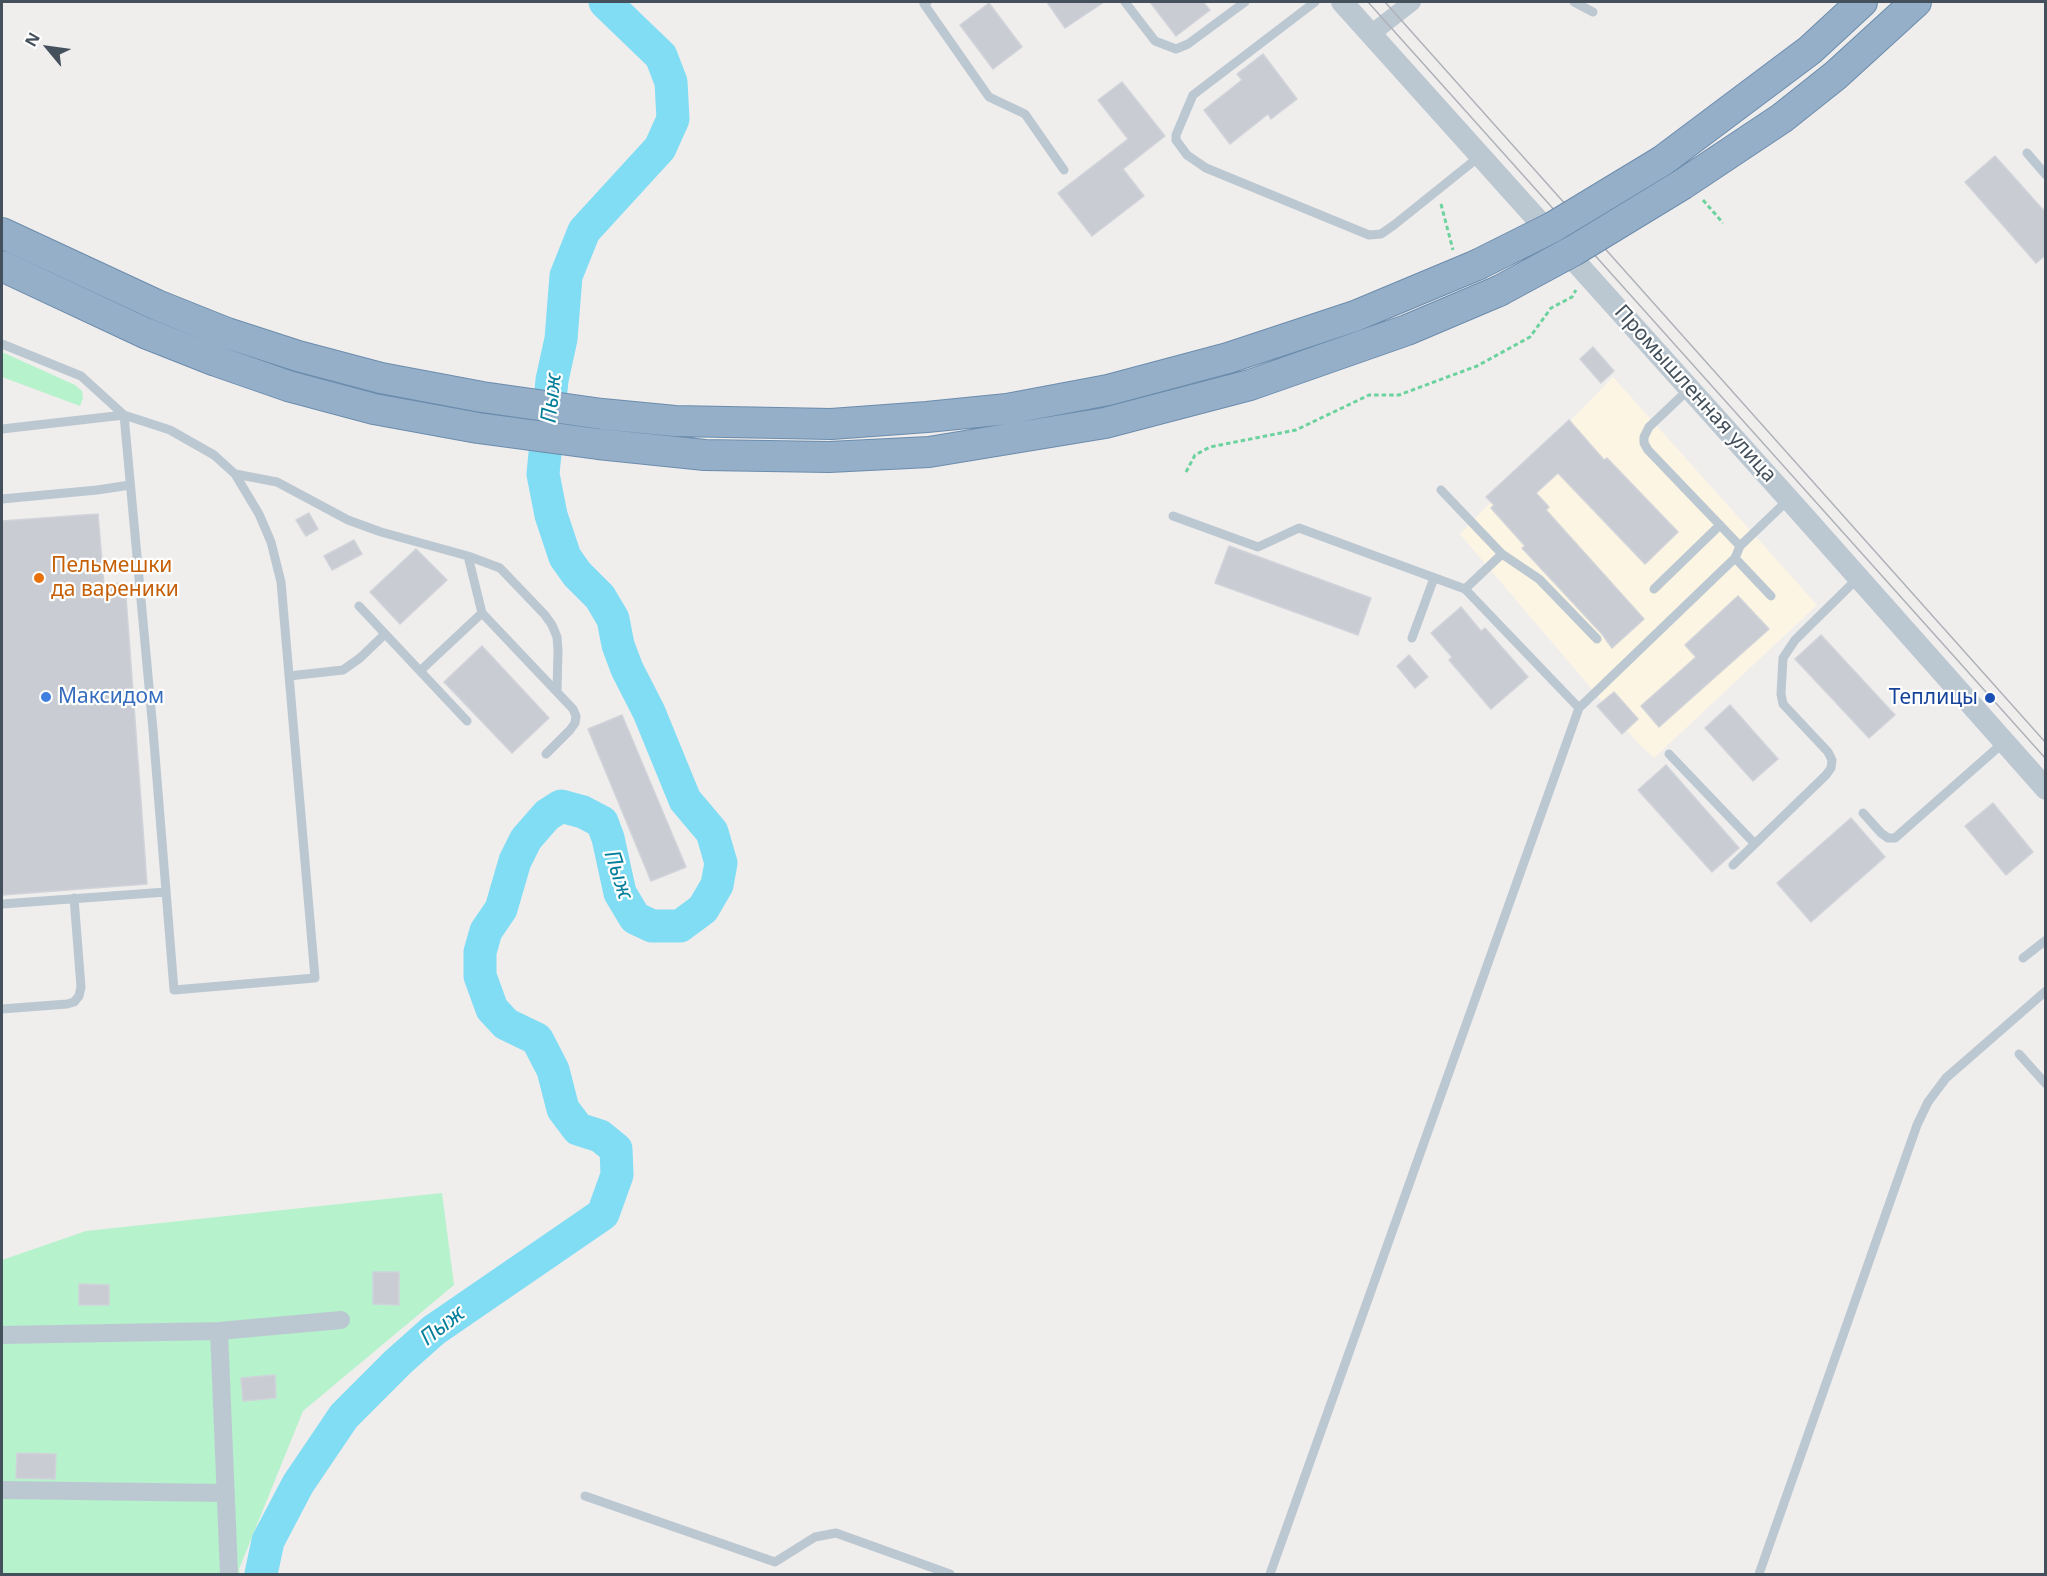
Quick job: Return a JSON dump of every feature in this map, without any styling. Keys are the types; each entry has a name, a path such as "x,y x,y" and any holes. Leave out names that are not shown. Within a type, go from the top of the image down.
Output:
{"highway":[{"path":"2,233 157,305 227,333 298,356 381,378 482,398 675,421 831,424 1007,409 1108,390 1228,358 1355,316 1465,259 1553,227 1662,161 1810,50 1862,2"},
{"path":"2,266 145,333 216,361 288,386 374,409 478,428 705,455 829,457 929,452 1105,423 1250,386 1407,330 1499,291 1693,191 1836,75 1916,2"}],"street":[{"name":"Промышленная улица","path":"1342,2 1690,388 2046,789"},
{"path":"1371,34 1412,2"},
{"path":"2,1335 219,1330 340,1320"},
{"path":"219,1330 229,1575"},
{"path":"2,1490 226,1493"}],"lane":[{"path":"924,2 989,97 1025,114 1064,170"},
{"path":"1125,2 1155,41 1176,49 1188,44 1245,2"},
{"path":"1315,2 1193,95 1176,135 1176,140 1187,155 1206,168 1369,235 1381,234 1394,225 1480,156"},
{"path":"1574,2 1593,12"},
{"path":"2027,153 2046,175"},
{"path":"2,344 81,376 124,415 170,430 214,455 235,474 259,514 272,542 281,582 315,978 174,990 151,699 124,415"},
{"path":"1690,388 1649,427 1644,443 1648,450 1740,546"},
{"path":"2,429 124,415"},
{"path":"235,474 277,482 348,520 381,532 468,555 500,568 545,615 552,626 557,637 558,650 557,692"},
{"path":"2,499 130,485"},
{"path":"1442,490 1502,554 1539,579 1597,639"},
{"path":"1270,1575 1579,708 1735,558 1740,546 1789,500"},
{"path":"1173,516 1258,547 1299,528 1465,590 1579,708"},
{"path":"1654,589 1720,525"},
{"path":"1465,590 1502,554"},
{"path":"468,555 482,613 573,709 576,716 575,723 570,730 546,754"},
{"path":"1735,558 1771,596"},
{"path":"1412,638 1434,578"},
{"path":"1733,865 1831,768 1832,760 1828,752 1783,704 1781,694 1783,658 1795,640 1858,578"},
{"path":"359,606 467,721"},
{"path":"420,671 482,613"},
{"path":"289,676 343,670 385,634"},
{"path":"1863,813 1881,833 1888,837 1895,837 2003,743"},
{"path":"1668,754 1755,844"},
{"path":"2,904 166,892"},
{"path":"2,1009 67,1004 74,1002 79,996 81,987 74,898"},
{"path":"2024,958 2046,940"},
{"path":"1759,1575 1917,1125 1928,1102 1946,1078 2046,991"},
{"path":"2019,1054 2046,1084"},
{"path":"585,1496 775,1562 815,1537 836,1533 951,1575"}],"path":[{"path":"1693,191 1723,224"},
{"path":"1443,211 1465,259"},
{"path":"1186,471 1195,455 1210,447 1296,430 1369,395 1399,395 1477,366 1530,337 1551,309 1572,297 1586,273"}],"shaded area":[{"path":"1613,377 1817,605 1654,758 1636,741 1460,534"}],"green space":[{"path":"2,352 75,385 82,391 83,398 80,406 2,377"},
{"path":"442,1193 454,1285 303,1411 239,1569 240,1574 2,1574 2,1260 86,1231"}],"building":[{"path":"1047,2 1104,2 1065,28"},
{"path":"1150,2 1203,2 1210,10 1176,36"},
{"path":"989,3 1022,47 993,69 960,25"},
{"path":"1263,54 1297,99 1271,119 1268,114 1230,144 1204,110 1242,80 1237,74"},
{"path":"1122,82 1165,136 1123,169 1144,196 1092,236 1058,193 1128,139 1098,100"},
{"path":"1995,156 2046,213 2046,255 2036,263 1965,182"},
{"path":"1593,347 1614,371 1601,383 1580,359"},
{"path":"1569,420 1604,460 1607,458 1678,532 1645,564 1558,473 1536,493 1549,507 1546,510 1644,619 1612,648 1602,634 1522,548 1525,546 1491,508 1494,505 1486,497"},
{"path":"309,513 318,529 306,536 296,520"},
{"path":"98,514 104,585 125,583 147,884 2,895 2,521"},
{"path":"354,540 362,554 332,570 324,556"},
{"path":"1229,546 1371,598 1358,635 1215,583"},
{"path":"416,549 447,580 400,624 370,592"},
{"path":"1738,596 1769,629 1659,727 1641,706 1696,657 1685,645"},
{"path":"1461,607 1481,631 1485,628 1528,677 1491,709 1449,660 1452,657 1431,633"},
{"path":"1821,635 1895,715 1869,738 1795,659"},
{"path":"482,646 549,718 512,753 444,682"},
{"path":"1409,655 1428,677 1415,688 1397,666"},
{"path":"1614,692 1638,719 1622,734 1597,706"},
{"path":"1730,705 1778,759 1753,781 1705,728"},
{"path":"622,715 686,867 651,881 588,729"},
{"path":"1666,765 1739,848 1712,872 1638,790"},
{"path":"1993,803 2033,852 2006,875 1965,826"},
{"path":"1851,818 1885,857 1811,922 1777,883"},
{"path":"373,1272 399,1272 399,1305 373,1304"},
{"path":"79,1284 109,1285 109,1305 79,1305"},
{"path":"275,1375 276,1398 243,1401 241,1378"},
{"path":"17,1453 56,1454 55,1479 16,1478"}],"waterway":[{"name":"Пыж","path":"261,1574 268,1541 298,1484 344,1416 434,1330 603,1214 617,1175 616,1149 600,1136 578,1129 563,1109 553,1070 537,1039 506,1024 492,1009 480,976 480,952 486,931 501,909 515,861 526,839 547,815 561,806 583,812 602,822 608,838 620,893 635,918 652,926 680,926 703,909 717,885 721,863 712,832 685,800 649,712 627,669 618,645 613,619 600,597 577,574 565,557 551,515 543,474 552,380 561,339 566,276 584,231 660,148 673,119 671,82 661,56 605,2"}],"tram line":[{"path":"1368,2 2046,759"},
{"path":"1385,2 2046,743"}],"place":[{"name":"Пельмешки да вареники","path":"39,578"},
{"name":"Максидом","path":"46,697"},
{"name":"Теплицы","path":"1990,698"}]}
